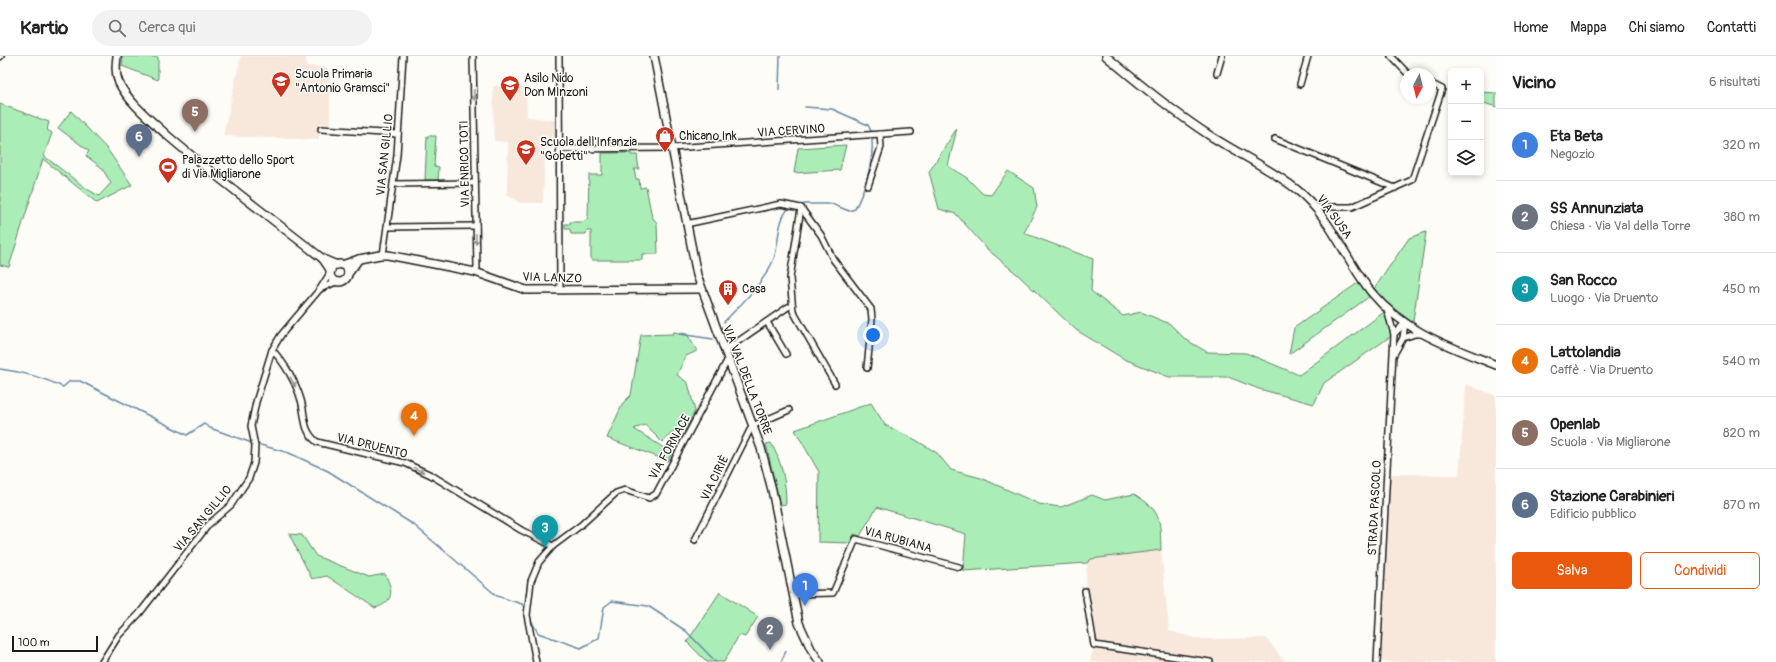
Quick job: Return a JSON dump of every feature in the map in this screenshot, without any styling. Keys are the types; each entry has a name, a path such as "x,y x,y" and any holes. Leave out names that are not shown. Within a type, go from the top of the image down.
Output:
{"street":[{"path":"117,56 116,71 118,82 152,122 201,165 322,258 346,268 348,274"},
{"name":"VIA SAN GILLIO","path":"383,255 398,134 403,56"},
{"name":"VIA ENRICO TOTI","path":"473,56 477,268 475,272"},
{"path":"559,56 560,290"},
{"name":"VIA VAL DELLA TORRE","path":"654,56 686,224 701,289 761,448 772,490 804,636 820,662"},
{"name":"VIA SUSA","path":"1106,56 1178,114 1220,142 1285,181 1315,207 1362,280 1387,310 1423,334 1496,365"},
{"path":"1217,73 1222,56"},
{"path":"1300,84 1308,56"},
{"path":"1391,56 1402,68"},
{"path":"1315,207 1352,207 1412,180 1442,88 1436,86"},
{"path":"321,129 398,134"},
{"name":"VIA CERVINO","path":"560,149 672,148 911,132"},
{"path":"868,186 881,146 880,134"},
{"path":"1275,139 1395,188"},
{"path":"392,184 475,183"},
{"path":"686,224 781,204 801,208 821,235 832,259 871,309 872,319 867,368"},
{"path":"801,208 790,278 792,306 809,341 835,384"},
{"path":"386,227 476,226"},
{"name":"VIA LANZO","path":"339,265 359,259 383,255 475,272 522,289 701,289"},
{"path":"322,258 331,272 332,278 338,282"},
{"path":"320,289 345,279 359,259"},
{"path":"331,272 339,265"},
{"name":"VIA SAN GILLIO","path":"102,662 119,635 139,614 209,524 231,504 249,478 254,463 255,446 251,426 258,396 272,350 281,335 320,289 331,272"},
{"path":"724,351 788,307"},
{"name":"STRADA PASCOLO","path":"1377,662 1394,334 1387,310"},
{"path":"767,322 786,354"},
{"path":"1394,334 1405,323"},
{"name":"STRADA PASCOLO","path":"1393,356 1402,338 1405,323"},
{"path":"1402,338 1415,334 1423,334"},
{"name":"VIA DRUENTO","path":"272,350 280,358 296,387 301,400 307,431 317,442 405,463 431,476 521,530 553,546"},
{"name":"VIA FORNACE","path":"536,662 527,615 531,581 539,562 553,546 581,525 616,493 625,490 649,498 656,494 728,361"},
{"path":"752,426 789,410"},
{"name":"VIA CIRIÈ","path":"695,540 752,426"},
{"name":"VIA RUBIANA","path":"794,594 833,593 856,539 959,567"},
{"path":"1085,591 1094,645 1210,662"}],"shaded area":[{"name":"Scuola Primaria \"Antonio Gramsci\"","path":"241,56 306,56 306,66 327,67 330,72 330,125 319,124 319,140 223,136"},
{"path":"493,86 526,87 527,117 555,120 555,147 545,149 543,203 521,203 507,195 508,142 494,141"},
{"path":"1466,384 1496,396 1496,662 1377,662 1387,474 1459,475"},
{"path":"1161,550 1169,631 1198,639 1266,638 1285,662 1090,662 1094,645 1085,591 1087,563 1091,559"}],"green space":[{"path":"123,56 158,57 158,80 122,66"},
{"path":"1484,92 1496,93 1496,107 1484,103"},
{"path":"0,104 49,122 47,130 52,133 44,156 87,189 99,196 111,183 101,167 86,156 89,151 58,128 71,111 107,149 132,185 97,203 43,159 9,267 0,265"},
{"path":"957,128 948,166 967,178 983,194 991,195 1008,171 1034,188 1037,207 1024,233 1093,259 1091,291 1123,316 1141,312 1170,324 1185,339 1207,352 1246,353 1299,375 1387,310 1373,294 1289,354 1294,328 1362,280 1372,292 1409,238 1426,232 1412,328 1388,310 1394,334 1324,383 1314,404 1259,389 1228,377 1169,377 1124,359 1076,330 1018,275 987,249 956,214 939,209 929,172"},
{"path":"427,136 436,136 434,166 439,167 438,180 425,180"},
{"path":"846,145 840,170 794,173 798,148"},
{"path":"602,153 631,153 631,155 637,155 639,169 634,169 636,179 639,179 640,188 646,187 652,217 657,223 658,254 642,254 642,260 591,260 591,231 587,231 586,234 571,234 570,229 565,229 565,224 570,224 570,222 583,222 588,218 589,175 602,175"},
{"path":"673,332 687,334 697,351 686,356 677,375 688,383 695,411 684,432 676,429 662,442 645,425 634,429 672,453 668,461 607,438 623,403 631,395 641,335 673,334"},
{"path":"871,403 885,425 916,440 937,453 951,470 981,478 1039,504 1061,507 1092,495 1105,500 1134,494 1150,506 1158,517 1161,550 1091,559 1087,563 963,571 966,534 877,507 860,536 854,534 850,543 818,542 819,472 795,430"},
{"path":"771,443 783,472 786,504 780,505 766,444"},
{"path":"289,534 302,535 316,556 369,577 385,574 391,590 389,599 382,605 375,608 327,576 312,579"},
{"path":"720,592 758,617 745,637 739,635 724,662 707,662 687,642"}],"waterway":[{"path":"779,90 780,56"},
{"path":"805,107 832,109 868,125 871,131"},
{"path":"804,204 832,204 849,211 855,209 868,175 872,156 872,139"},
{"path":"724,322 751,293 768,270 775,255 782,220 789,208"},
{"path":"679,334 713,339"},
{"path":"0,369 32,375 63,387 70,381 80,381 187,435 204,424 210,428 252,443"},
{"path":"257,444 289,453 328,471 414,525 497,596 522,604 524,607"},
{"path":"531,620 538,633 581,648 599,638 604,607 612,601 648,606 686,631 716,662"},
{"path":"781,662 786,651"}],"place":[{"name":"Scuola Primaria \"Antonio Gramsci\"","path":"281,98"},
{"name":"Asilo Nido Don MInzoni","path":"510,102"},
{"name":"Openlab","path":"195,132"},
{"name":"Chicano Ink","path":"665,153"},
{"name":"Stazione Carabinieri","path":"139,157"},
{"name":"Scuola dell'Infanzia \"Gobetti\"","path":"526,166"},
{"name":"Palazzetto dello Sport di Via Migliarone","path":"168,184"},
{"name":"Casa","path":"728,306"},
{"name":"Lattolandia","path":"414,436"},
{"name":"San Rocco","path":"545,548"},
{"name":"Eta Beta","path":"805,606"},
{"name":"SS Annunziata","path":"770,650"}]}
